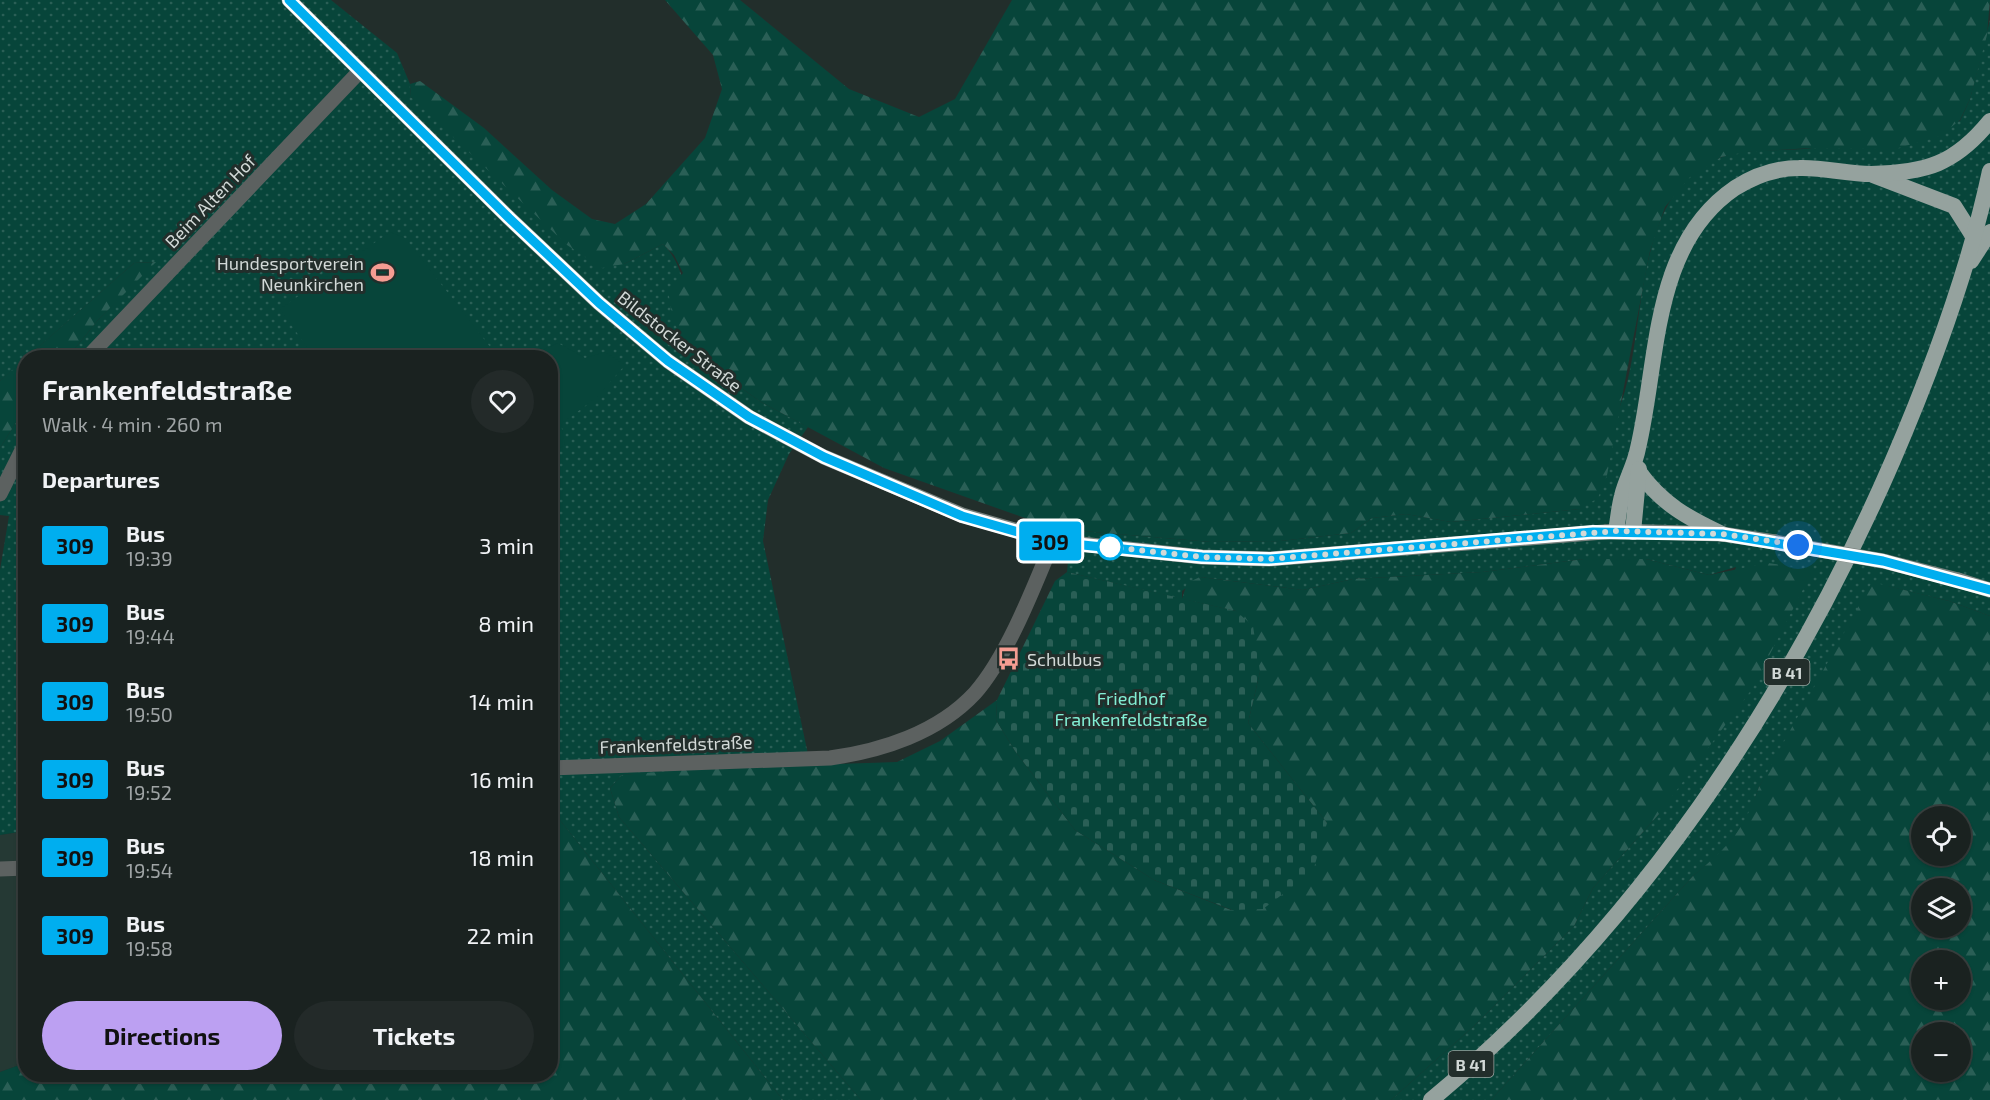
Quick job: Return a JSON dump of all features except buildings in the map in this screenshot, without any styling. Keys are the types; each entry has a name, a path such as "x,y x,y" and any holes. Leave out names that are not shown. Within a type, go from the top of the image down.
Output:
{"highway":[{"path":"1625,532 1622,496 1638,450 1665,298 1675,264 1697,224 1728,193 1755,177 1797,168 1871,174 1938,165 1972,144 1990,121"},
{"name":"B 41","path":"1431,1100 1538,1000 1618,913 1682,832 1743,744 1823,608 1865,525 1909,423 1962,274 1990,171"},
{"path":"1871,174 1954,206 1973,236"},
{"path":"1962,274 1990,232"},
{"path":"1625,532 1639,472 1638,450"},
{"path":"1639,472 1653,491 1674,510 1722,534"}],"main road":[{"name":"Bildstocker Straße","path":"290,0 360,72 599,303 634,334 706,389 749,417 824,457 904,493 1008,531 1053,542 1202,557 1269,559 1625,532 1722,534 1883,561 1990,590"}],"street":[{"name":"Beim Alten Hof","path":"95,350 360,72"},
{"path":"0,494 18,458"},
{"name":"Frankenfeldstraße","path":"558,768 830,758 866,753 900,741 932,725 966,702 990,673 1053,542"},
{"path":"0,869 18,868"}],"shaded area":[{"path":"18,832 18,1066 0,1072 0,835"}],"green space":[{"path":"0,0 331,0 397,53 410,84 411,97 624,264 663,244 672,255 683,281 692,353 761,402 808,427 789,454 768,500 763,541 810,764 622,775 610,788 619,817 861,1100 783,1100 558,818 558,350 74,350 98,320 154,262 134,263 35,350 18,350 18,365 0,381"},
{"path":"665,0 740,0 849,89 919,117 955,99 1012,0 1990,0 1987,35 1970,99 1960,120 1940,136 1895,149 1811,148 1746,152 1721,157 1690,177 1665,207 1650,251 1607,475 1598,498 1580,509 1451,522 1406,514 1372,518 1351,533 1280,541 1211,542 1071,530 1022,517 884,468 761,402 692,353 673,321 668,290 683,273 674,255 663,244 624,264 602,268 567,245 411,97 410,84 420,81 484,128 552,190 592,219 615,224 646,204 705,138 722,89 713,55"},
{"path":"1990,20 1990,616 1949,601 1887,586 1759,787 1747,821 1721,853 1693,876 1491,1100 1391,1100 1474,1026 1574,926 1593,888 1659,814 1736,567 1709,575 1646,559 1584,559 1482,572 1353,579 1303,590 1200,577 1182,591 1182,599 1067,572 1071,530 1211,542 1280,541 1351,533 1372,518 1406,514 1451,522 1580,509 1624,394 1648,260 1658,227 1672,197 1693,173 1722,157 1733,154 1812,148 1960,121 1970,99"},
{"name":"Hundesportverein Neunkirchen","path":"390,232 405,238 493,350 309,350 280,309"},
{"path":"156,262 98,320 74,350 35,350 134,263"},
{"path":"558,343 585,358 605,352 625,365 597,397 561,424 565,445 558,449 558,350 542,350"},
{"path":"18,364 18,419 0,448 0,381"},
{"path":"18,419 18,832 0,835 0,570 9,516 0,515 0,448"},
{"path":"1584,559 1646,559 1709,575 1768,563 1813,570 1752,689 1659,814 1593,888 1574,926 1474,1026 1391,1100 861,1100 619,817 610,788 622,775 692,769 897,762 940,741 997,700 996,720 1015,751 1075,830 1154,880 1231,910 1327,823 1248,723 1260,672 1236,611 1182,599 1187,583 1200,577 1303,590 1353,579 1482,572"},
{"name":"Friedhof Frankenfeldstraße","path":"1067,572 1236,611 1253,626 1260,672 1248,723 1327,823 1313,871 1263,909 1232,910 1154,880 1075,830 1015,751 996,720 997,700 1055,581"},
{"path":"1872,582 1949,601 1990,616 1990,1100 1491,1100 1693,876 1734,837 1759,787"},
{"path":"558,818 783,1100 0,1100 0,1072 18,1066 18,1082 558,1082"}],"bus line":[{"name":"309","path":"289,0 509,218 599,303 668,361 749,417 824,457 962,516 1053,542 1202,557 1269,559 1593,532 1722,534 1883,561 1990,590"}],"place":[{"name":"Hundesportverein Neunkirchen","path":"382,273"},
{"name":"Schulbus","path":"1009,659"}],"route":[{"path":"1110,547 1202,557 1269,559 1616,531 1722,534 1798,545"}]}
